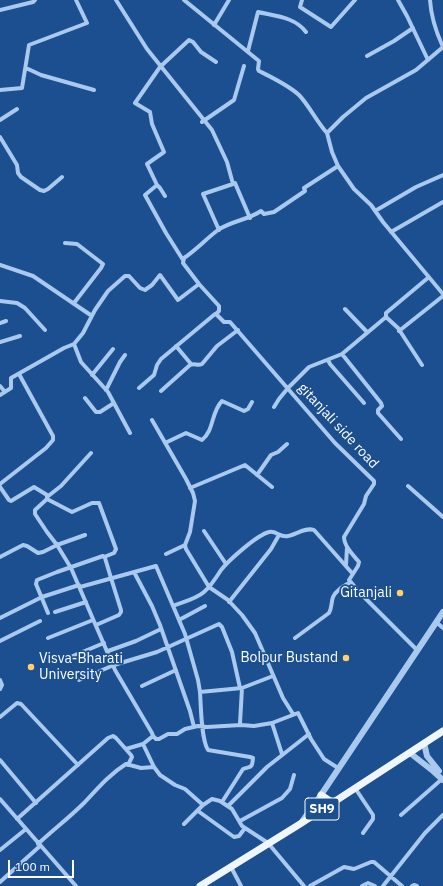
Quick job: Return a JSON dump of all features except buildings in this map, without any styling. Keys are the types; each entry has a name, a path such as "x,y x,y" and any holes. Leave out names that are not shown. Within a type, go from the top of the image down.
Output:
{"main road":[{"name":"SH9","path":"200,886 300,824 443,731"},
{"path":"321,795 333,802"}],"street":[{"path":"0,10 33,2 35,0"},
{"path":"0,90 22,88 29,45 87,23 76,0"},
{"path":"116,0 160,67 203,122 212,130 227,162 233,184 235,183 238,188 250,218"},
{"path":"184,0 259,61 258,69 300,96 327,133 332,152 338,166 354,189 372,205 391,232 443,295 399,331"},
{"path":"214,25 229,0"},
{"path":"302,0 300,7 331,27 355,0"},
{"path":"398,0 428,60"},
{"path":"327,133 343,117 366,98 416,70 443,47 430,12 430,0"},
{"path":"248,51 258,12 290,20 300,25 306,32"},
{"path":"367,56 394,41 413,28"},
{"path":"165,196 157,185 147,164 164,152 153,130 150,112 135,103 160,67 189,40 193,42 201,52 216,62"},
{"path":"203,122 234,100 244,66"},
{"path":"26,68 41,75 94,90"},
{"path":"0,120 17,109"},
{"path":"0,137 17,166 18,173 21,177 40,190 44,191 48,189 62,177"},
{"path":"183,260 219,230 244,219 250,218 261,211 264,214 274,212 304,191 304,188 338,166"},
{"path":"375,210 416,187 443,175"},
{"path":"219,230 203,194 233,184"},
{"path":"139,388 151,379 159,362 219,310 219,306 199,284 183,263 183,260 145,195 157,185"},
{"path":"391,232 443,202"},
{"path":"65,243 77,244 103,264 74,303"},
{"path":"0,265 33,276 92,316"},
{"path":"0,395 11,388 11,378 64,348 74,344 83,334 92,316 108,291 125,276 128,276 140,288 145,290 152,285 160,275 178,300 199,284"},
{"path":"274,407 288,388 309,367 342,354 386,317 386,313 429,277"},
{"path":"0,302 17,303 26,308 45,330"},
{"path":"346,309 367,332"},
{"name":"gitanjali side road","path":"216,314 224,322 230,322 238,330 335,443 374,481 374,484 366,496 364,504 344,537 347,547"},
{"path":"386,317 399,331 422,365"},
{"path":"0,323 6,321"},
{"path":"161,391 191,364 202,364 217,346 238,330"},
{"path":"0,342 20,336"},
{"path":"74,344 81,362 106,390 130,433"},
{"path":"176,346 191,364"},
{"path":"92,375 113,349"},
{"path":"342,354 381,403 382,406 378,410 378,413 401,439"},
{"path":"106,390 125,355"},
{"path":"328,360 364,403"},
{"path":"0,484 46,448 53,440 53,436 19,374"},
{"path":"0,386 5,392"},
{"path":"85,398 96,412 100,412 114,403"},
{"path":"165,443 186,433 200,440 205,438 218,405 222,401 244,411 248,409 252,402"},
{"path":"152,420 190,488 195,501 190,532 184,545 166,554"},
{"path":"257,474 271,455 278,452 287,444"},
{"path":"91,453 61,486 34,511 71,568 115,670 153,736 156,739 159,739 168,734 177,734 194,727 203,726 254,726 272,723 297,712 300,714 309,734 324,759 338,768"},
{"path":"190,488 242,466 247,466 272,487"},
{"path":"408,486 443,517"},
{"path":"0,487 2,495 11,501 34,487 45,493 47,498 72,512 92,503 99,503 116,549 114,553 104,557 37,580 36,584 48,613"},
{"path":"174,606 199,596 209,587 226,564 240,551 265,533 271,531 286,537 307,529 314,530 352,573"},
{"path":"204,531 226,564"},
{"path":"0,558 23,545 38,553 85,535"},
{"path":"230,602 271,549 279,535"},
{"path":"184,545 209,587 230,602 255,633 283,698 292,714"},
{"path":"346,566 347,547"},
{"path":"347,547 359,562 358,566 349,578 351,582 417,650"},
{"path":"96,625 121,612 104,557"},
{"path":"0,618 42,597 156,566 174,606 198,680 205,745 208,750 253,758 251,767 249,769 244,768 242,770 222,802"},
{"path":"134,572 152,606 168,647 194,727"},
{"path":"295,638 329,613 332,609 335,594 351,582"},
{"path":"56,612 86,602"},
{"path":"179,620 205,606"},
{"path":"300,824 398,682 417,650 443,612"},
{"path":"48,638 93,620"},
{"path":"0,641 40,621"},
{"path":"436,622 443,628"},
{"path":"79,680 114,665 157,652 220,624 232,652 241,688 241,725"},
{"path":"108,651 136,641 161,629"},
{"path":"68,658 104,643"},
{"path":"142,686 176,670"},
{"path":"200,692 241,688 273,676"},
{"path":"0,680 2,685 0,689"},
{"path":"0,717 17,703 21,704 78,765"},
{"path":"272,723 282,754"},
{"path":"228,806 267,767 309,734"},
{"path":"17,819 110,736 116,738 132,758 128,765"},
{"path":"126,749 143,744 153,736"},
{"path":"143,744 154,767 160,775 166,780 185,789 203,805"},
{"path":"424,744 427,756 443,778"},
{"path":"410,753 443,778"},
{"path":"0,760 36,803"},
{"path":"0,882 104,781 126,764 141,768 154,767"},
{"path":"240,821 282,798 290,789 294,775"},
{"path":"401,815 443,778"},
{"path":"355,788 373,815 373,819 363,833"},
{"path":"184,824 203,805 212,799 222,802 235,813 245,828 268,843 304,886"},
{"path":"0,801 76,886"},
{"path":"198,811 234,837 239,836 245,828"},
{"path":"385,885 390,876 425,833 443,815"},
{"path":"0,850 26,829"},
{"path":"310,886 344,867 354,869 371,862 374,862 402,886"},
{"path":"231,867 242,886"},
{"path":"362,886 368,883 375,886"},
{"path":"412,886 417,886"}],"place":[{"name":"Gitanjali","path":"400,593"},
{"name":"Bolpur Bustand","path":"346,658"},
{"name":"Visva-Bharati University","path":"31,667"}]}
